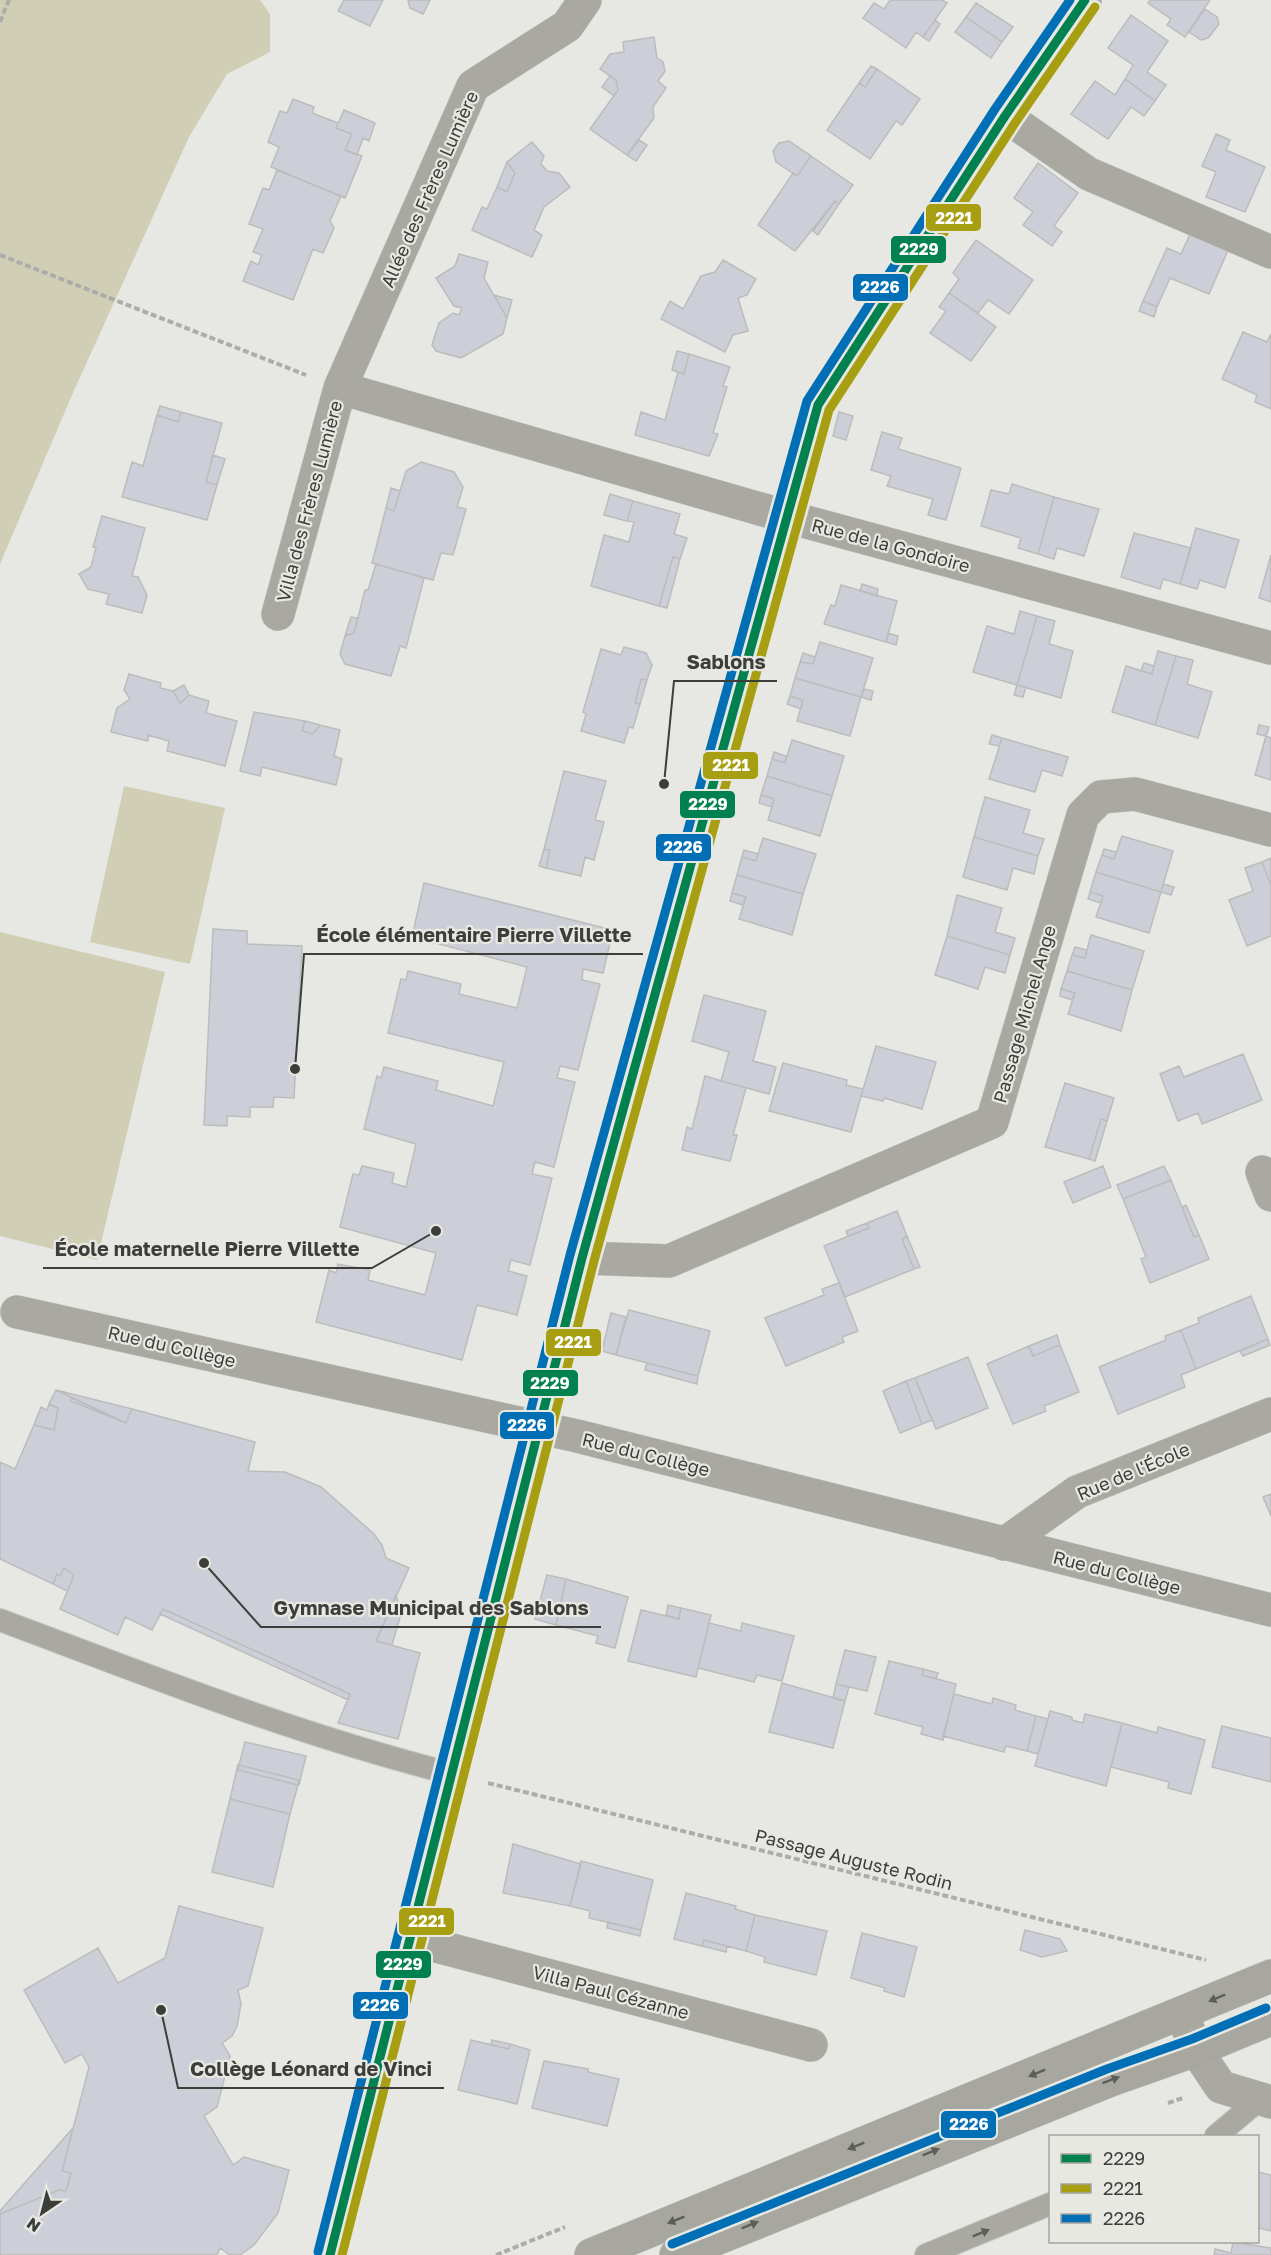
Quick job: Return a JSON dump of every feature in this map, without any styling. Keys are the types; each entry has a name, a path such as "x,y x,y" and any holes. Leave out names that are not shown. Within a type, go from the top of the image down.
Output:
{"main road":[{"path":"591,2255 1271,1976"},
{"path":"676,2255 1111,2079 1196,2050 1271,2019"}],"street":[{"name":"Allée des Frères Lumière","path":"339,388 473,86 567,26 585,0"},
{"path":"330,2255 453,1774 537,1428 668,939 789,517 818,405 1005,116 1085,0"},
{"path":"1005,116 1089,174 1271,252"},
{"name":"Rue de la Gondoire","path":"339,388 789,517 1271,648"},
{"name":"Villa des Frères Lumière","path":"278,614 339,388"},
{"name":"Passage Michel Ange","path":"582,1258 669,1261 992,1122 1083,815 1101,797 1135,794 1271,830"},
{"name":"Rue du Collège","path":"17,1312 537,1428 1271,1610"},
{"name":"Rue de l'École","path":"1004,1544 1077,1492 1271,1414"},
{"name":"Villa Paul Cézanne","path":"410,1939 811,2045"},
{"path":"1182,2013 1196,2050 1221,2087 1266,2101"}],"lane":[{"path":"0,1620 259,1716 365,1752 453,1774"},
{"path":"1217,2135 1266,2101"},
{"path":"926,2255 1049,2204"}],"path":[{"path":"0,22 9,0"},
{"path":"0,255 339,388"},
{"name":"Passage Auguste Rodin","path":"453,1774 1215,1962 1231,1992"}],"green space":[{"path":"0,0 260,0 270,14 270,52 227,74 189,137 72,395 0,564"},
{"path":"124,786 225,808 190,964 90,942"},
{"path":"0,932 165,972 97,1260 0,1236"}],"building":[{"path":"344,0 383,0 370,26 338,11"},
{"path":"408,0 430,0 423,14 410,8"},
{"path":"890,0 942,0 947,3 923,37 916,32 906,48 863,18 874,3 884,9"},
{"path":"1150,0 1210,0 1185,37 1167,25 1171,19 1148,3"},
{"path":"976,3 1013,27 1002,42 966,17"},
{"path":"1205,9 1217,17 1219,24 1208,38 1201,40 1189,32"},
{"path":"1131,15 1168,41 1147,72 1166,85 1155,101 1125,79 1133,65 1108,48"},
{"path":"966,17 1002,42 991,58 955,32"},
{"path":"935,20 940,24 929,41 923,37"},
{"path":"654,37 657,58 663,62 665,71 658,81 666,88 653,107 654,118 627,155 590,129 618,90 616,80 600,69 610,54 624,52 623,42"},
{"path":"871,66 877,69 865,87 859,83"},
{"path":"877,69 920,99 902,125 896,121 870,159 827,130 859,83 865,87"},
{"path":"610,76 616,80 618,90 614,96 602,87"},
{"path":"1125,79 1155,101 1144,116 1131,107 1108,139 1071,114 1095,81 1115,95"},
{"path":"293,99 314,107 312,113 338,123 336,128 352,134 345,150 362,156 345,198 271,167 279,147 268,142 280,111 287,113"},
{"path":"344,110 375,123 369,141 363,138 357,155 345,150 352,134 336,128"},
{"path":"1216,134 1230,140 1226,150 1265,167 1245,212 1206,197 1216,172 1202,166"},
{"path":"639,140 647,145 636,161 627,155"},
{"path":"789,141 811,156 797,176 776,162 773,151 779,143"},
{"path":"532,142 544,156 541,164 547,171 559,173 570,187 544,207 534,230 542,235 532,257 472,230 482,207 487,209 497,187 507,192 515,173 507,162"},
{"path":"811,156 853,185 839,204 835,201 795,251 758,225 793,173 797,176"},
{"path":"507,162 515,173 507,192 497,187"},
{"path":"1038,163 1078,193 1054,226 1062,232 1052,246 1023,225 1033,212 1014,198"},
{"path":"277,170 341,196 330,221 334,228 323,253 313,249 293,300 243,281 251,261 258,265 262,255 253,252 263,229 249,224 263,188 269,190"},
{"path":"835,201 839,204 818,235 813,231"},
{"path":"1191,232 1229,248 1209,294 1170,278 1157,307 1143,301 1167,248 1181,254"},
{"path":"976,240 1033,280 1009,314 988,300 978,313 949,293 959,279 953,273"},
{"path":"459,254 488,262 484,278 507,318 503,334 461,358 436,351 432,345 439,323 453,313 459,315 462,308 454,306 436,278 455,266"},
{"path":"723,260 756,279 747,295 738,298 748,331 733,335 725,352 661,319 670,301 683,309 701,276 715,272"},
{"path":"949,293 996,327 971,361 930,333 946,311 939,307"},
{"path":"494,295 512,300 507,318"},
{"path":"1143,301 1157,307 1154,317 1139,311"},
{"path":"1243,332 1267,342 1271,334 1271,409 1255,402 1257,395 1222,379"},
{"path":"677,351 689,354 684,374 672,370"},
{"path":"689,354 730,367 723,386 727,387 713,433 718,434 709,456 635,435 641,412 665,420 678,372 684,374"},
{"path":"160,406 181,412 178,422 157,415"},
{"path":"181,412 222,423 206,482 217,485 207,520 122,497 132,462 143,466 157,415 178,422"},
{"path":"839,412 853,416 846,440 833,436"},
{"path":"882,432 902,438 898,449 961,468 946,520 928,515 933,499 887,486 891,476 871,470"},
{"path":"213,455 225,459 217,485 206,482"},
{"path":"421,462 454,472 463,487 457,507 466,509 453,555 441,553 433,580 372,563 386,508 394,511 406,471"},
{"path":"1012,484 1054,497 1038,554 1018,548 1021,538 981,526 991,490 1009,494"},
{"path":"391,488 400,491 394,511 386,508"},
{"path":"610,494 633,501 627,521 604,515"},
{"path":"1054,497 1099,509 1084,556 1057,548 1054,559 1038,554"},
{"path":"633,501 680,514 674,534 687,538 680,559 673,557 659,606 591,586 604,535 629,542 634,522 627,521"},
{"path":"102,516 145,528 132,576 138,577 147,595 142,613 106,604 109,594 88,589 79,574 91,567 96,547 93,547"},
{"path":"1196,528 1239,540 1225,588 1200,580 1197,589 1180,584"},
{"path":"1134,533 1191,548 1180,584 1163,579 1160,589 1121,577"},
{"path":"1271,555 1271,602 1259,598"},
{"path":"673,557 680,559 667,608 659,606"},
{"path":"376,564 424,578 406,648 400,646 391,676 345,664 340,654 345,636 354,633 365,590 368,590"},
{"path":"862,584 878,589 877,596 860,591"},
{"path":"841,585 897,601 886,642 824,624 831,605 835,606"},
{"path":"1020,611 1037,616 1017,685 973,672 987,626 1014,634"},
{"path":"1037,616 1055,621 1049,644 1073,651 1061,698 1017,685"},
{"path":"351,617 358,618 354,633 345,636"},
{"path":"888,633 898,636 896,645 886,642"},
{"path":"820,642 873,658 861,697 795,678 800,662 813,664"},
{"path":"624,647 646,653 652,665 647,680 641,679 635,703 640,704 633,728 629,727 624,743 581,731 586,714 583,712 601,649 621,655"},
{"path":"1158,651 1176,656 1155,725 1112,712 1126,666 1152,674"},
{"path":"803,653 815,657 813,664 800,662"},
{"path":"1176,656 1193,660 1187,684 1212,692 1198,738 1155,725"},
{"path":"1144,663 1154,666 1152,674 1141,671"},
{"path":"129,674 161,683 160,688 173,691 180,703 189,695 209,701 206,713 237,721 225,766 167,751 169,741 148,735 148,741 111,732 117,708 130,699 124,690"},
{"path":"795,678 861,697 850,736 797,721 803,700 790,696"},
{"path":"641,679 647,680 640,704 635,703"},
{"path":"184,685 189,695 180,703 173,691"},
{"path":"1017,685 1026,687 1023,697 1014,695"},
{"path":"864,689 873,691 871,700 861,697"},
{"path":"790,696 803,700 801,709 787,704"},
{"path":"254,712 305,721 302,731 313,734 320,725 340,730 334,756 342,759 336,785 262,767 260,776 240,771"},
{"path":"305,721 320,725 313,734 302,731"},
{"path":"1259,725 1269,727 1266,736 1257,734"},
{"path":"992,735 1002,738 999,746 989,744"},
{"path":"1266,736 1271,738 1271,780 1255,775"},
{"path":"1002,738 1068,757 1062,776 1042,770 1035,792 989,779"},
{"path":"792,740 844,756 832,796 767,776 772,759 785,763"},
{"path":"774,752 786,756 785,763 772,759"},
{"path":"564,771 606,781 595,820 604,822 594,860 585,857 581,876 546,868 550,850 544,849"},
{"path":"767,776 832,796 820,836 768,820 774,799 761,795"},
{"path":"761,795 774,799 772,807 759,803"},
{"path":"985,797 1030,810 1023,833 1044,839 1038,856 974,837"},
{"path":"1122,836 1173,851 1161,892 1096,872 1102,855 1114,859"},
{"path":"974,837 1038,856 1034,874 1013,868 1007,890 963,877"},
{"path":"763,838 816,854 803,894 737,875 742,857 756,861"},
{"path":"544,849 550,850 546,868 539,866"},
{"path":"1104,849 1116,852 1114,859 1102,855"},
{"path":"744,850 758,854 756,861 742,857"},
{"path":"1271,858 1271,885 1262,862"},
{"path":"1262,862 1271,885 1271,936 1247,946 1229,900 1253,891 1245,868"},
{"path":"1096,872 1161,892 1149,933 1096,917 1103,896 1090,892"},
{"path":"737,875 803,894 792,935 739,919 746,897 732,893"},
{"path":"424,883 613,930 603,973 583,969 582,980 600,984 578,1070 560,1066 557,1078 575,1082 554,1167 535,1162 532,1174 552,1178 530,1265 511,1260 508,1271 527,1276 517,1315 477,1305 462,1360 316,1322 329,1270 336,1273 338,1264 370,1270 368,1280 425,1295 436,1253 340,1227 353,1174 359,1175 362,1166 394,1173 392,1183 406,1187 416,1144 364,1129 377,1076 381,1078 384,1067 438,1081 436,1090 493,1106 504,1062 388,1033 401,979 406,980 408,971 461,984 459,994 517,1008 527,967 412,937"},
{"path":"1163,884 1174,887 1171,895 1161,892"},
{"path":"1090,892 1103,896 1101,903 1088,899"},
{"path":"732,893 746,897 743,905 730,901"},
{"path":"957,895 1002,908 995,932 1015,938 1010,955 947,936"},
{"path":"213,929 247,931 247,944 302,946 294,1098 274,1097 273,1107 250,1107 250,1117 227,1116 227,1126 204,1125"},
{"path":"1091,935 1144,951 1132,990 1067,971 1072,955 1085,958"},
{"path":"947,936 1010,955 1005,973 985,967 978,989 935,975"},
{"path":"1075,947 1087,950 1085,958 1072,955"},
{"path":"1067,971 1132,990 1121,1031 1068,1014 1075,993 1061,989"},
{"path":"1061,989 1075,993 1072,1000 1060,996"},
{"path":"704,995 766,1011 753,1061 776,1067 769,1094 721,1081 729,1052 692,1041"},
{"path":"876,1046 936,1062 922,1109 884,1098 883,1101 861,1096"},
{"path":"1243,1054 1262,1100 1202,1124 1198,1113 1178,1121 1160,1074 1179,1066 1184,1077"},
{"path":"783,1063 847,1080 846,1085 863,1089 851,1132 769,1111"},
{"path":"705,1076 746,1088 733,1135 737,1135 730,1161 682,1150 687,1127 692,1129"},
{"path":"1065,1083 1114,1098 1107,1121 1101,1119 1089,1159 1045,1147"},
{"path":"1101,1119 1107,1121 1095,1161 1089,1159"},
{"path":"1103,1166 1111,1187 1073,1203 1064,1182"},
{"path":"1164,1166 1171,1180 1123,1199 1117,1185"},
{"path":"1171,1180 1194,1237 1199,1235 1209,1259 1150,1283 1141,1259 1146,1257 1123,1199"},
{"path":"1186,1205 1199,1235 1194,1237 1182,1207"},
{"path":"897,1211 907,1236 902,1239 914,1269 845,1297 824,1246 869,1228 867,1223"},
{"path":"867,1223 869,1228 848,1236 846,1231"},
{"path":"907,1236 920,1267 914,1269 902,1239"},
{"path":"839,1283 858,1331 842,1337 844,1342 786,1366 765,1318 824,1295 822,1289"},
{"path":"1251,1296 1268,1339 1196,1369 1181,1330 1199,1323 1198,1318"},
{"path":"629,1310 710,1331 698,1376 616,1355"},
{"path":"611,1313 626,1317 616,1355 602,1351"},
{"path":"1181,1330 1196,1369 1181,1375 1185,1387 1118,1414 1099,1367 1166,1340 1165,1336"},
{"path":"1057,1335 1060,1345 1033,1356 1029,1346"},
{"path":"1268,1339 1270,1345 1243,1356 1240,1351"},
{"path":"1060,1345 1079,1392 1044,1406 1046,1411 1013,1424 987,1364 1029,1346 1033,1356"},
{"path":"968,1357 988,1408 936,1429 915,1378"},
{"path":"647,1363 698,1376 697,1384 645,1370"},
{"path":"915,1378 932,1420 922,1424 906,1381"},
{"path":"906,1381 922,1424 900,1433 883,1391"},
{"path":"56,1390 132,1409 126,1423"},
{"path":"56,1390 72,1398 71,1401 126,1423 132,1409 255,1442 248,1471 285,1472 321,1487 374,1534 382,1545 386,1558 409,1568 376,1641 420,1653 398,1739 338,1723 350,1694 163,1609 152,1630 125,1617 118,1635 60,1609 74,1575 64,1568 60,1576 57,1574 53,1584 0,1559 0,1462 15,1469 34,1425 54,1430 58,1408 49,1404"},
{"path":"72,1398 126,1423 71,1401"},
{"path":"49,1404 58,1408 54,1430 34,1425 41,1407 47,1410"},
{"path":"1271,1494 1271,1516 1263,1497"},
{"path":"64,1568 74,1575 67,1591 53,1584 57,1574 60,1576"},
{"path":"547,1575 566,1579 556,1625 535,1619"},
{"path":"566,1579 628,1597 615,1648 596,1643 598,1636 556,1625"},
{"path":"396,1595 401,1614 392,1645 376,1641"},
{"path":"668,1605 681,1608 679,1619 666,1615"},
{"path":"681,1608 711,1615 696,1677 628,1661 641,1610 679,1619"},
{"path":"163,1609 350,1694 348,1700 160,1614"},
{"path":"709,1623 741,1631 742,1623 794,1636 782,1681 757,1675 754,1682 698,1668"},
{"path":"845,1650 876,1657 867,1691 836,1684"},
{"path":"889,1661 923,1669 922,1675 956,1684 943,1740 921,1734 923,1727 875,1714"},
{"path":"923,1669 938,1673 936,1679 922,1675"},
{"path":"782,1683 845,1701 833,1748 769,1732"},
{"path":"836,1684 849,1687 845,1701 833,1698"},
{"path":"954,1694 992,1704 993,1698 1016,1705 1015,1710 1036,1716 1027,1751 1006,1746 1004,1752 943,1736"},
{"path":"1050,1711 1072,1717 1072,1720 1083,1723 1085,1714 1122,1723 1106,1786 1035,1766"},
{"path":"1036,1716 1048,1719 1038,1754 1027,1751"},
{"path":"1122,1723 1157,1733 1158,1727 1205,1740 1191,1794 1168,1788 1169,1782 1111,1767"},
{"path":"1222,1726 1271,1738 1271,1782 1212,1767"},
{"path":"245,1742 306,1756 299,1785 299,1780 239,1765"},
{"path":"238,1764 238,1770 298,1785 290,1814 230,1799"},
{"path":"239,1765 299,1780 298,1785 238,1770"},
{"path":"230,1799 290,1814 273,1887 212,1872"},
{"path":"513,1844 581,1864 570,1906 503,1893"},
{"path":"581,1861 653,1880 641,1930 589,1918 590,1911 570,1906"},
{"path":"686,1893 736,1906 735,1909 755,1915 746,1951 704,1940 702,1946 674,1939"},
{"path":"179,1906 263,1928 248,1986 238,1990 241,2004 237,2026 232,2036 222,2043 230,2056 217,2107 204,2116 233,2165 244,2157 289,2170 278,2213 254,2245 240,2255 230,2255 220,2248 217,2255 0,2255 0,2214 59,2190 66,2191 71,2173 62,2171 89,2067 82,2054 65,2063 24,1990 98,1948 118,1983 165,1958"},
{"path":"755,1915 827,1931 816,1975 764,1962 765,1957 746,1951"},
{"path":"608,1922 641,1930 640,1936 607,1928"},
{"path":"1025,1930 1060,1939 1067,1951 1042,1957 1020,1950"},
{"path":"862,1933 917,1947 904,1997 884,1991 885,1988 851,1978"},
{"path":"704,1940 727,1946 726,1952 702,1946"},
{"path":"471,2040 509,2049 510,2044 530,2050 517,2104 458,2090"},
{"path":"492,2040 510,2044 509,2049 491,2045"},
{"path":"544,2061 588,2069 588,2072 619,2079 607,2126 532,2108"},
{"path":"73,2128 62,2171 71,2173 66,2191 59,2190 0,2214 0,2211"},
{"path":"1259,2172 1271,2175 1271,2231 1259,2228"},
{"path":"1233,2243 1271,2248 1271,2255 1214,2255 1215,2249 1231,2253"}],"transit line":[{"name":"2226","path":"318,2252 570,1255 807,401 995,109 1070,0"},
{"name":"2229","path":"330,2255 582,1258 818,405 1005,116 1085,0"},
{"name":"2221","path":"342,2255 594,1261 829,410 1015,123 1095,7"},
{"name":"2226","path":"672,2244 1107,2069 1192,2039 1266,2008"}],"place":[{"name":"Sablons","path":"664,784"},
{"name":"École élémentaire Pierre Villette","path":"295,1069"},
{"name":"École maternelle Pierre Villette","path":"436,1231"},
{"name":"Gymnase Municipal des Sablons","path":"204,1563"},
{"name":"Collège Léonard de Vinci","path":"161,2010"}]}
